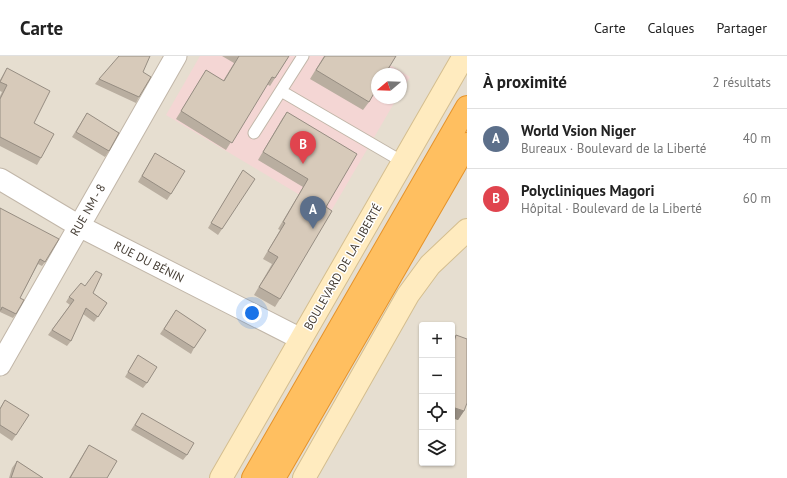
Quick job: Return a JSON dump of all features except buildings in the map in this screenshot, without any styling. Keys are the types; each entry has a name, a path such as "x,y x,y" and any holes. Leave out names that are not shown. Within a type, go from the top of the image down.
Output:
{"highway":[{"path":"253,478 467,107"},
{"path":"274,478 467,144"}],"main road":[{"name":"BOULEVARD DE LA LIBERTÉ","path":"221,478 464,56"},
{"path":"304,478 408,295 430,265 467,230"}],"street":[{"name":"RUE NM - 8","path":"0,365 176,56"},
{"name":"RUE DU BÉNIN","path":"0,179 79,226 301,339"}],"lane":[{"path":"254,133 303,56"},
{"path":"281,91 403,162"}],"shaded area":[{"path":"0,56 467,56 467,478 0,478"},
{"path":"200,56 375,56 395,68 371,68 371,104 394,104 330,213 166,115"}],"place":[{"name":"Polycliniques Magori","path":"303,164"},
{"name":"World Vsion Niger","path":"313,229"}]}
